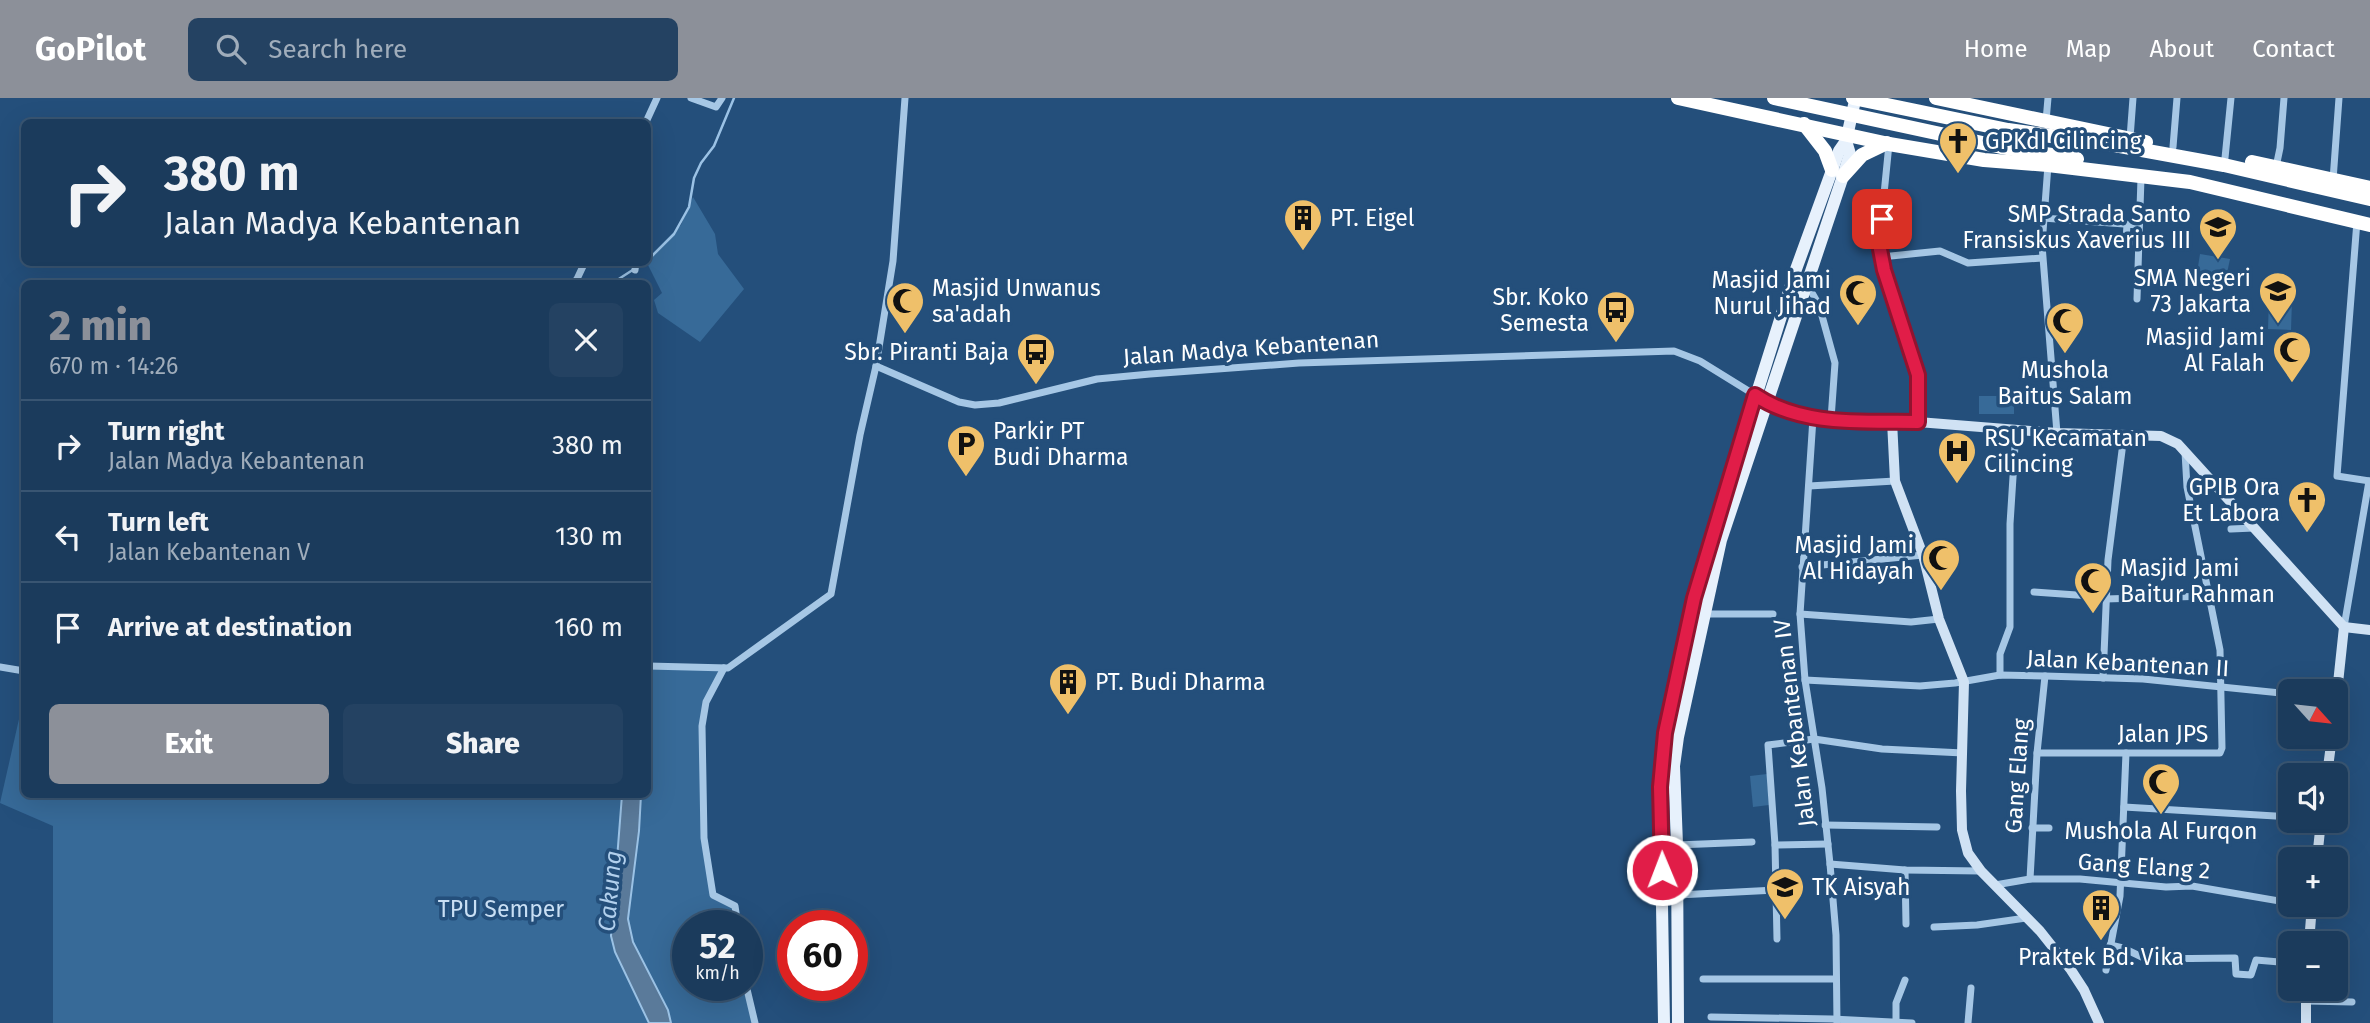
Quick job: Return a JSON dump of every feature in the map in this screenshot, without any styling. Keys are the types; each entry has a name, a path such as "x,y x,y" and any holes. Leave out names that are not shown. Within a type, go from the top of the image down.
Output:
{"highway":[{"path":"1678,98 1800,123 1847,138 1984,160 2202,184 2366,221"},
{"path":"1774,98 2001,147 2219,182 2366,221"},
{"path":"1800,123 1807,113 1810,98"},
{"path":"1854,98 2008,130 2109,144 2224,165 2370,199"},
{"path":"1936,98 2370,188"},
{"path":"1800,123 1825,151 1838,173 1862,155 1888,144"}],"main road":[{"path":"1678,1023 1675,766 1678,737 1721,540 1808,286 1838,173 1839,151 1847,138 1854,98"},
{"path":"1664,1023 1660,787 1665,733 1694,598 1755,395 1795,272 1838,173"}],"street":[{"path":"647,119 657,98"},
{"path":"691,98 716,107 722,98"},
{"path":"651,666 724,668 734,665 831,593 860,435 876,366 893,261 905,98"},
{"path":"2046,121 2048,98"},
{"path":"2130,138 2133,98"},
{"path":"2173,147 2176,98"},
{"path":"2225,158 2231,98"},
{"path":"2276,167 2284,98"},
{"path":"2333,180 2339,98"},
{"path":"1888,144 1879,244 1918,375 1918,422"},
{"path":"2048,165 2042,258 2057,433"},
{"path":"2137,299 2141,178"},
{"path":"2043,218 2138,225"},
{"path":"2338,679 2344,627 2370,481 2337,476 2366,221"},
{"path":"2127,225 2126,240 2138,243"},
{"path":"1881,257 1940,251 1968,263 2042,258"},
{"path":"1808,286 1819,305 1835,363 1831,419"},
{"name":"Jalan Madya Kebantenan","path":"876,366 959,402 975,404 999,403 1097,379 1150,374 1299,363 1674,351 1700,361 1768,404 1786,412 1813,418 1918,422 2057,433 2161,436 2178,444 2185,451 2344,627"},
{"name":"Jalan Kebantenan IV","path":"1813,418 1800,614 1805,680 1830,864 1836,935 1837,1021"},
{"path":"1892,421 1895,481 1923,555 1939,619 1964,682 1962,830 1968,853 1981,871 2040,931 2071,970 2084,990 2099,1023"},
{"path":"2000,675 2000,654 2010,627 2010,524 2016,430"},
{"path":"2102,678 2112,516 2124,435"},
{"path":"2185,451 2187,487 2220,650 2220,686"},
{"path":"1809,486 1895,481"},
{"path":"2231,529 2254,528"},
{"path":"1802,567 1923,555"},
{"path":"2034,592 2105,598 2209,596"},
{"path":"1704,614 1773,614"},
{"path":"1800,614 1911,622 1939,619"},
{"path":"2344,627 2370,631"},
{"path":"0,667 21,670"},
{"path":"724,668 706,702 702,726 704,838 713,895 736,906 736,910"},
{"name":"Jalan Kebantenan II","path":"1805,680 1920,686 2000,675 2045,676 2143,679 2278,693"},
{"name":"Gang Elang","path":"2030,879 2045,676"},
{"name":"Jalan JPS","path":"2038,753 2220,753 2220,686"},
{"path":"1777,939 1775,845 1768,745 1814,739 1882,749 1962,753"},
{"path":"2106,970 2120,896 2126,753"},
{"path":"2124,807 2278,816"},
{"path":"1825,825 1937,827"},
{"path":"2032,828 2049,828"},
{"path":"1677,845 1752,842"},
{"path":"1775,845 1828,844"},
{"path":"1830,864 1905,870 1981,871"},
{"path":"1905,870 1906,924"},
{"name":"Gang Elang 2","path":"1995,886 2030,879 2080,880 2166,887 2192,886 2278,901"},
{"path":"1678,894 1776,890"},
{"path":"1934,927 1977,925 2026,918"},
{"path":"2110,945 2146,959 2235,958 2236,974 2251,975 2256,960 2278,962"},
{"path":"1703,979 1835,979"},
{"path":"1896,1022 1896,1003 1905,981"},
{"path":"1968,1023 1971,988"},
{"path":"750,1001 755,1023"},
{"path":"2306,1023 2306,1001 2352,1002"},
{"path":"1711,1017 1912,1023"}],"green space":[{"path":"693,197 715,234 718,254 744,289 700,342 658,313 654,300 662,293 648,266 651,266 651,255 681,225"},
{"path":"2200,254 2230,259 2226,278 2197,273"},
{"path":"2269,299 2292,300 2291,330 2268,329"},
{"path":"1979,396 2014,396 2014,414 1979,414"},
{"name":"TPU Semper","path":"651,666 724,668 713,689 706,716 701,778 705,842 713,894 735,906 736,910 672,910 672,1001 750,1001 755,1023 53,1023 53,826 0,803 21,710 21,798 651,798"},
{"path":"1767,774 1769,805 1753,807 1750,776"}],"shaded area":[{"path":"622,798 641,798 628,919 633,942 668,1010 671,1023 649,1023 615,952 611,936"}],"waterway":[{"name":"Cakung","path":"651,257 674,234 689,207 694,178 714,146 734,98"},
{"name":"Cakung","path":"617,280 639,266"}],"place":[{"name":"GPKdI Cilincing","path":"1958,175"},
{"name":"PT. Eigel","path":"1303,252"},
{"name":"SMP Strada Santo Fransiskus Xaverius III","path":"2218,261"},
{"name":"SMA Negeri 73 Jakarta","path":"2278,325"},
{"name":"Masjid Jami Nurul Jihad","path":"1858,327"},
{"name":"Masjid Unwanus sa'adah","path":"905,335"},
{"name":"Sbr. Koko Semesta","path":"1616,344"},
{"name":"Mushola Baitus Salam","path":"2065,355"},
{"name":"Masjid Jami Al Falah","path":"2292,384"},
{"name":"Sbr. Piranti Baja","path":"1036,386"},
{"name":"Parkir PT Budi Dharma","path":"966,478"},
{"name":"RSU Kecamatan Cilincing","path":"1957,485"},
{"name":"GPIB Ora Et Labora","path":"2307,534"},
{"name":"Masjid Jami Al Hidayah","path":"1941,592"},
{"name":"Masjid Jami Baitur Rahman","path":"2093,615"},
{"name":"PT. Budi Dharma","path":"1068,716"},
{"name":"Mushola Al Furqon","path":"2161,816"},
{"name":"TK Aisyah","path":"1785,921"},
{"name":"Praktek Bd. Vika","path":"2101,942"}],"route":[{"path":"1662,870 1660,787 1665,733 1694,598 1755,395 1786,412 1813,418 1918,422 1918,375 1884,270 1879,244 1882,219"}]}
